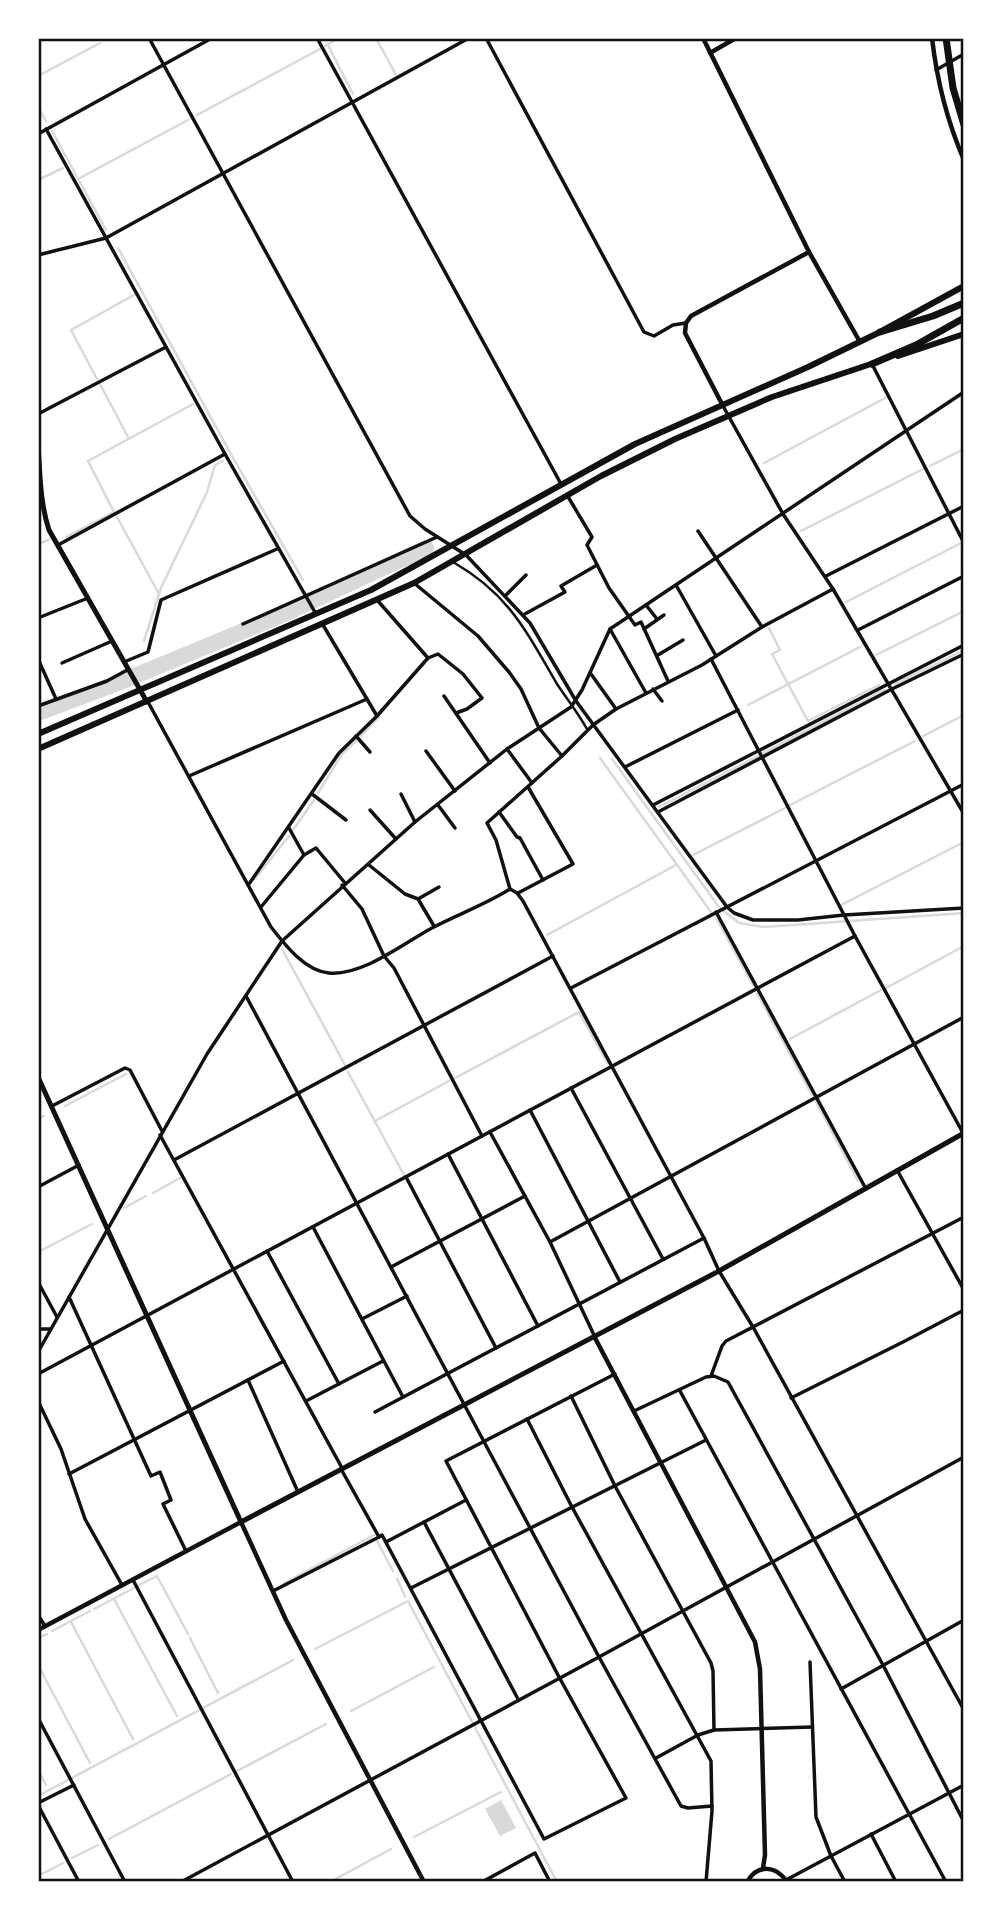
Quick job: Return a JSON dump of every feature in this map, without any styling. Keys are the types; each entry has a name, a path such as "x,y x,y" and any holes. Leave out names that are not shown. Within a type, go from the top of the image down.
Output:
{"highway":[{"path":"946,38 953,88 964,125"},
{"path":"880,332 933,316 964,303"},
{"path":"872,364 916,345 964,318"}],"main road":[{"path":"38,734 317,615 398,576 635,444 808,367 880,332 964,286"},
{"path":"38,749 378,601 466,555 637,457 728,415 772,397 964,334"},
{"path":"38,445 45,516 58,545 148,702"},
{"path":"38,1077 241,1522 719,1271 963,1133"}],"street":[{"path":"149,38 410,516 466,555 523,615 576,701 725,907 753,920 798,920 964,908"},
{"path":"38,134 212,38"},
{"path":"317,38 561,484"},
{"path":"38,254 106,237 469,38"},
{"path":"486,38 644,332 654,335 673,325 686,323"},
{"path":"703,38 809,252 860,342"},
{"path":"710,53 736,38"},
{"path":"932,38 936,70 950,128 964,160"},
{"path":"936,70 964,54"},
{"path":"46,129 277,549 317,615"},
{"path":"809,252 691,316 686,323 685,333 783,513 826,576 964,814"},
{"path":"38,414 166,347"},
{"path":"872,364 964,543"},
{"path":"38,1352 207,1054 282,941 415,822 490,762 572,705 610,629 964,392"},
{"path":"58,545 225,454"},
{"path":"567,495 592,537 587,545 609,588 635,625 641,622 668,681"},
{"path":"826,576 964,506"},
{"path":"698,531 762,627"},
{"path":"243,624 437,537"},
{"path":"124,662 148,652 161,600 277,549"},
{"path":"453,562 480,578 525,627 588,730"},
{"path":"523,615 565,592 561,586 597,565"},
{"path":"506,595 526,575"},
{"path":"858,630 964,576"},
{"path":"414,583 478,636 509,672 521,688 540,728 562,757"},
{"path":"676,585 848,923 963,1133"},
{"path":"833,589 616,709 593,725 562,757 487,823 496,841 510,889 517,893 571,988 719,1271 753,1327 964,1710"},
{"path":"38,618 88,598"},
{"path":"378,601 428,658"},
{"path":"646,605 657,620"},
{"path":"645,629 664,615"},
{"path":"323,625 377,716"},
{"path":"610,629 646,693"},
{"path":"657,656 683,640"},
{"path":"62,663 112,641"},
{"path":"653,806 964,645"},
{"path":"249,884 339,753 377,716 428,658 438,654 463,674 482,698 456,713"},
{"path":"658,812 964,654"},
{"path":"38,659 56,699"},
{"path":"38,706 107,681 129,670"},
{"path":"590,673 616,709"},
{"path":"653,689 662,701"},
{"path":"444,695 490,762"},
{"path":"189,776 368,699"},
{"path":"148,702 282,941 302,960 327,973 354,969 384,957 434,927 479,907 510,889"},
{"path":"625,767 738,710"},
{"path":"356,736 370,752"},
{"path":"508,749 573,864 517,893"},
{"path":"426,751 455,791"},
{"path":"571,988 964,784"},
{"path":"312,794 346,820"},
{"path":"401,794 415,822"},
{"path":"438,806 454,828"},
{"path":"370,810 396,839"},
{"path":"499,812 520,838 542,880"},
{"path":"289,828 304,855"},
{"path":"261,907 304,855 316,848 362,909 384,957 394,968 482,1136"},
{"path":"369,864 405,894 418,899 434,927"},
{"path":"418,899 439,887"},
{"path":"717,911 866,1189"},
{"path":"38,1374 855,936"},
{"path":"174,1160 553,956"},
{"path":"246,995 681,1806 712,1807"},
{"path":"550,1242 964,1017"},
{"path":"52,1106 125,1068 130,1070 174,1160 379,1536 382,1535 386,1542 475,1724 544,1839 626,1798 446,1461 614,1374"},
{"path":"571,1088 663,1260"},
{"path":"530,1110 620,1283"},
{"path":"490,1132 550,1242 594,1336 660,1463 752,1633 758,1654 765,1855 763,1868"},
{"path":"448,1154 538,1327"},
{"path":"38,1187 79,1166"},
{"path":"897,1170 964,1290"},
{"path":"406,1177 496,1348"},
{"path":"391,1267 525,1196"},
{"path":"710,1377 726,1341 964,1217"},
{"path":"313,1227 403,1397"},
{"path":"375,1412 704,1238"},
{"path":"267,1251 339,1384"},
{"path":"38,1282 57,1318"},
{"path":"362,1320 407,1296"},
{"path":"69,1297 151,1476 160,1472 171,1500 163,1503 186,1551"},
{"path":"790,1398 964,1310"},
{"path":"38,1329 51,1329"},
{"path":"69,1474 284,1361"},
{"path":"306,1401 383,1361"},
{"path":"634,1411 710,1377 722,1378 728,1382 883,1665 964,1822"},
{"path":"247,1380 298,1492"},
{"path":"680,1391 946,1881"},
{"path":"570,1396 713,1671 714,1730"},
{"path":"38,1401 85,1519 122,1585"},
{"path":"527,1419 711,1761 712,1807 706,1881"},
{"path":"410,1589 706,1440"},
{"path":"181,1881 964,1457"},
{"path":"386,1542 466,1500"},
{"path":"38,1630 241,1522 286,1620 424,1881"},
{"path":"424,1522 519,1700"},
{"path":"273,1591 379,1536"},
{"path":"133,1579 293,1881"},
{"path":"38,1615 45,1626"},
{"path":"841,1689 964,1620"},
{"path":"810,1662 816,1817 831,1856 845,1881"},
{"path":"38,1718 125,1881"},
{"path":"656,1758 698,1735 714,1730 812,1727"},
{"path":"72,1781 38,1804 79,1881"},
{"path":"747,1881 750,1875 763,1868 776,1870 786,1881 964,1785"},
{"path":"871,1834 896,1881"},
{"path":"482,1881 535,1853 550,1881"}],"shaded area":[{"path":"501,1800 516,1828 500,1836 485,1809"}],"waterway":[{"path":"325,46 339,38"},
{"path":"376,38 396,75"},
{"path":"38,76 100,43"},
{"path":"328,45 353,94"},
{"path":"197,115 320,49"},
{"path":"38,107 46,121"},
{"path":"78,179 188,120"},
{"path":"52,131 106,230"},
{"path":"38,180 63,168"},
{"path":"118,248 303,580"},
{"path":"97,379 71,330 134,295"},
{"path":"100,384 129,439"},
{"path":"764,463 887,397"},
{"path":"66,537 114,512 88,461 193,404"},
{"path":"930,466 964,449"},
{"path":"144,641 161,588 207,492 215,465 223,461"},
{"path":"801,531 923,469"},
{"path":"117,517 159,594"},
{"path":"38,544 49,540"},
{"path":"846,602 961,543"},
{"path":"38,713 284,614 426,548"},
{"path":"876,655 964,611"},
{"path":"769,628 780,650 772,654 808,721 879,685"},
{"path":"748,705 860,647"},
{"path":"895,684 964,650"},
{"path":"763,753 884,690"},
{"path":"923,736 964,715"},
{"path":"361,736 379,717"},
{"path":"318,793 342,754 356,741"},
{"path":"790,805 915,741"},
{"path":"659,807 758,756"},
{"path":"600,758 711,912"},
{"path":"612,759 719,907 739,923 764,927 964,913"},
{"path":"293,830 314,800"},
{"path":"693,855 785,808"},
{"path":"255,879 289,836"},
{"path":"841,905 964,842"},
{"path":"547,935 676,865"},
{"path":"716,918 753,985"},
{"path":"886,988 964,946"},
{"path":"282,949 345,1065"},
{"path":"790,1039 881,990"},
{"path":"757,993 812,1095"},
{"path":"455,1078 579,1012 608,1064"},
{"path":"348,1072 404,1175"},
{"path":"65,1106 126,1074"},
{"path":"375,1121 449,1081"},
{"path":"816,1102 858,1181"},
{"path":"38,1119 44,1116"},
{"path":"153,1193 180,1178"},
{"path":"124,1208 146,1196"},
{"path":"38,1252 92,1224"},
{"path":"284,1583 374,1535"},
{"path":"377,1541 393,1571"},
{"path":"139,1585 157,1576 188,1634"},
{"path":"397,1579 405,1596"},
{"path":"94,1609 134,1588"},
{"path":"114,1599 177,1716"},
{"path":"315,1649 408,1601 557,1882"},
{"path":"52,1631 90,1611"},
{"path":"71,1622 133,1739"},
{"path":"38,1638 47,1634"},
{"path":"190,1638 218,1693"},
{"path":"38,1796 293,1660"},
{"path":"38,1665 90,1763"},
{"path":"351,1711 434,1667"},
{"path":"237,1771 326,1724"},
{"path":"38,1770 46,1785"},
{"path":"109,1839 231,1774"},
{"path":"414,1837 501,1792"},
{"path":"72,1858 98,1845"},
{"path":"330,1882 391,1849"},
{"path":"38,1876 63,1863"}]}
